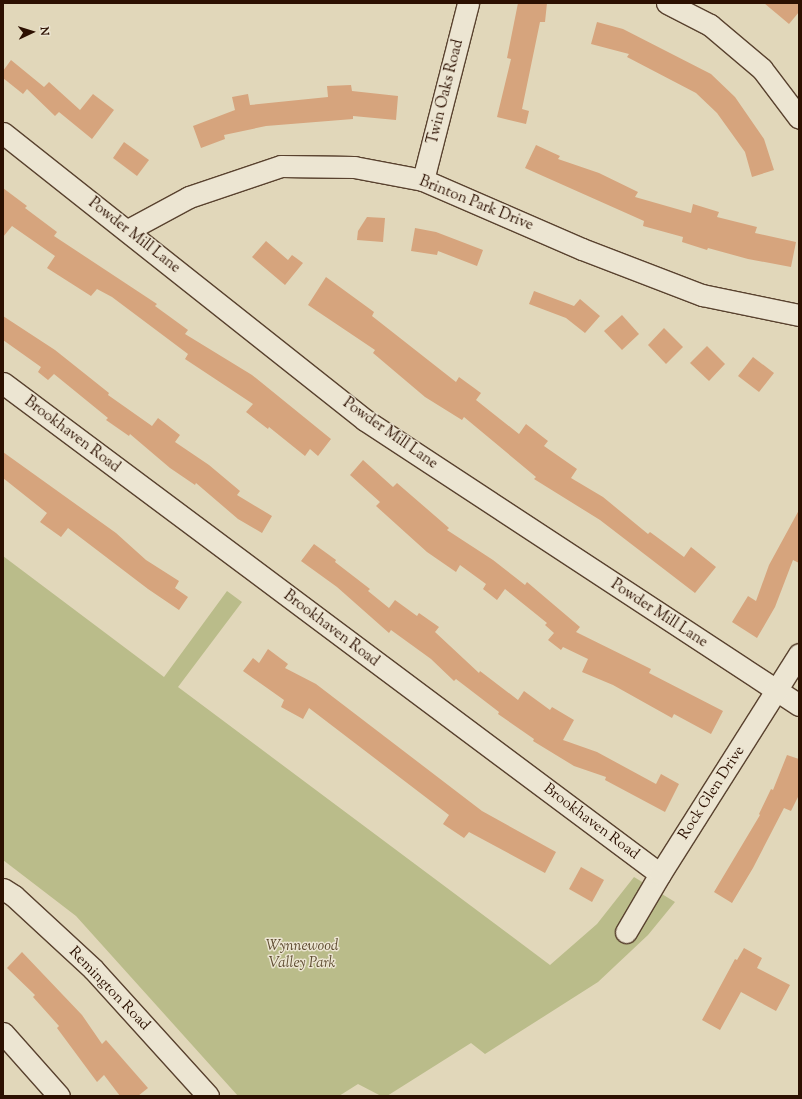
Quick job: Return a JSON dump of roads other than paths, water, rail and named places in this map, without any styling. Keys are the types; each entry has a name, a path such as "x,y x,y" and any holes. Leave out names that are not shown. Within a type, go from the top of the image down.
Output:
{"street":[{"name":"Twin Oaks Road","path":"423,180 468,3"},
{"path":"668,3 710,25 762,69 799,118"},
{"name":"Powder Mill Lane","path":"3,133 128,230 365,420 777,692 799,705"},
{"name":"Brinton Park Drive","path":"128,230 189,197 281,166 354,167 423,180 582,249 702,295 799,315"},
{"name":"Brookhaven Road","path":"3,383 660,874"},
{"name":"Rock Glen Drive","path":"626,932 660,874 777,692 799,654"},
{"name":"Remington Road","path":"7,898 93,969 208,1096"},
{"path":"3,1032 59,1096"}],"park label":[{"name":"Wynnewood Valley Park","path":"302,954"}]}
